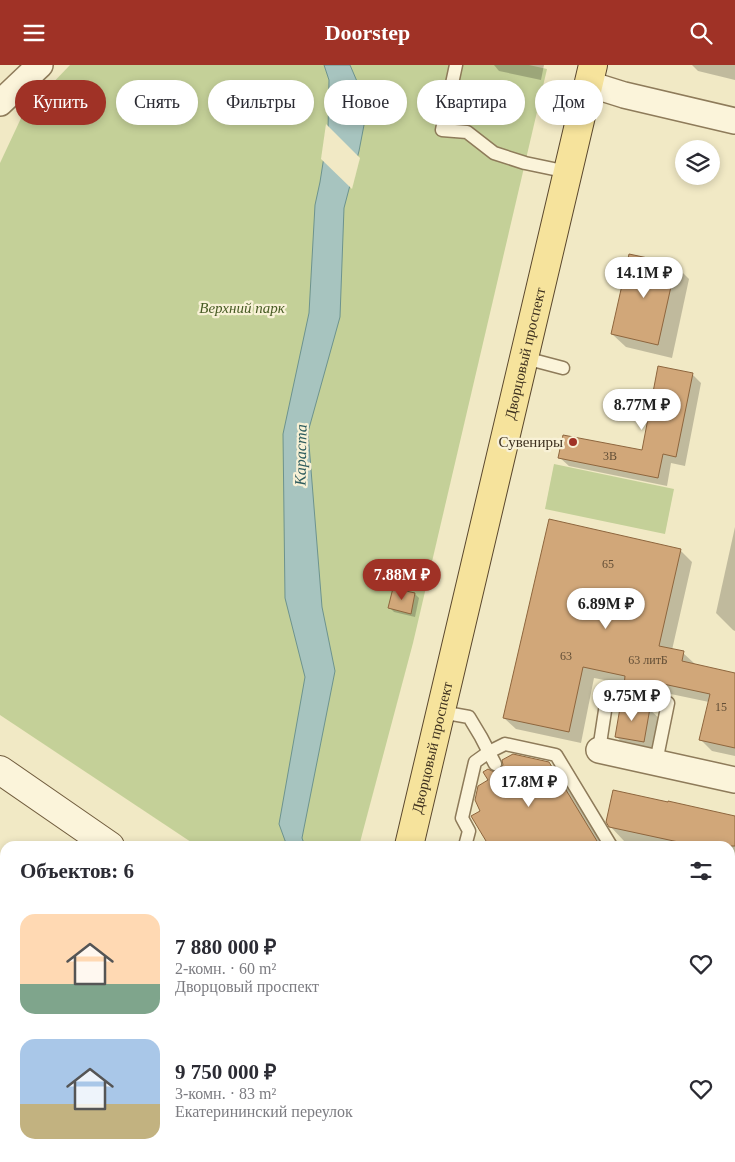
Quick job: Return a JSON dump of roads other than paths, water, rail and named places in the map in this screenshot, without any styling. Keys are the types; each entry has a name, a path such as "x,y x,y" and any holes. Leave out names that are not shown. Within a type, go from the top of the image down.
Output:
{"main road":[{"name":"Дворцовый проспект","path":"410,841 591,75"},
{"path":"0,770 103,841"}],"street":[{"path":"0,103 40,65"},
{"path":"591,75 624,95 735,121"},
{"path":"598,750 735,780"}],"lane":[{"path":"456,65 442,131 467,133 494,153 525,163 568,172"},
{"path":"524,359 563,368"},
{"path":"598,750 608,691 668,703 656,762"},
{"path":"441,712 469,717 496,764"},
{"path":"475,841 462,818 475,762 505,744 556,755 608,841"},
{"path":"466,841 469,831"}],"water":[{"path":"324,65 350,65 356,80 329,80"},
{"name":"Караста","path":"328,125 364,125 344,208 340,317 308,432 322,607 335,671 302,838 303,841 285,841 279,824 305,677 285,598 283,434 309,313 315,205"}],"place":[{"name":"Сувениры","path":"573,442"}],"park label":[{"name":"Верхний парк","path":"242,308"}]}
